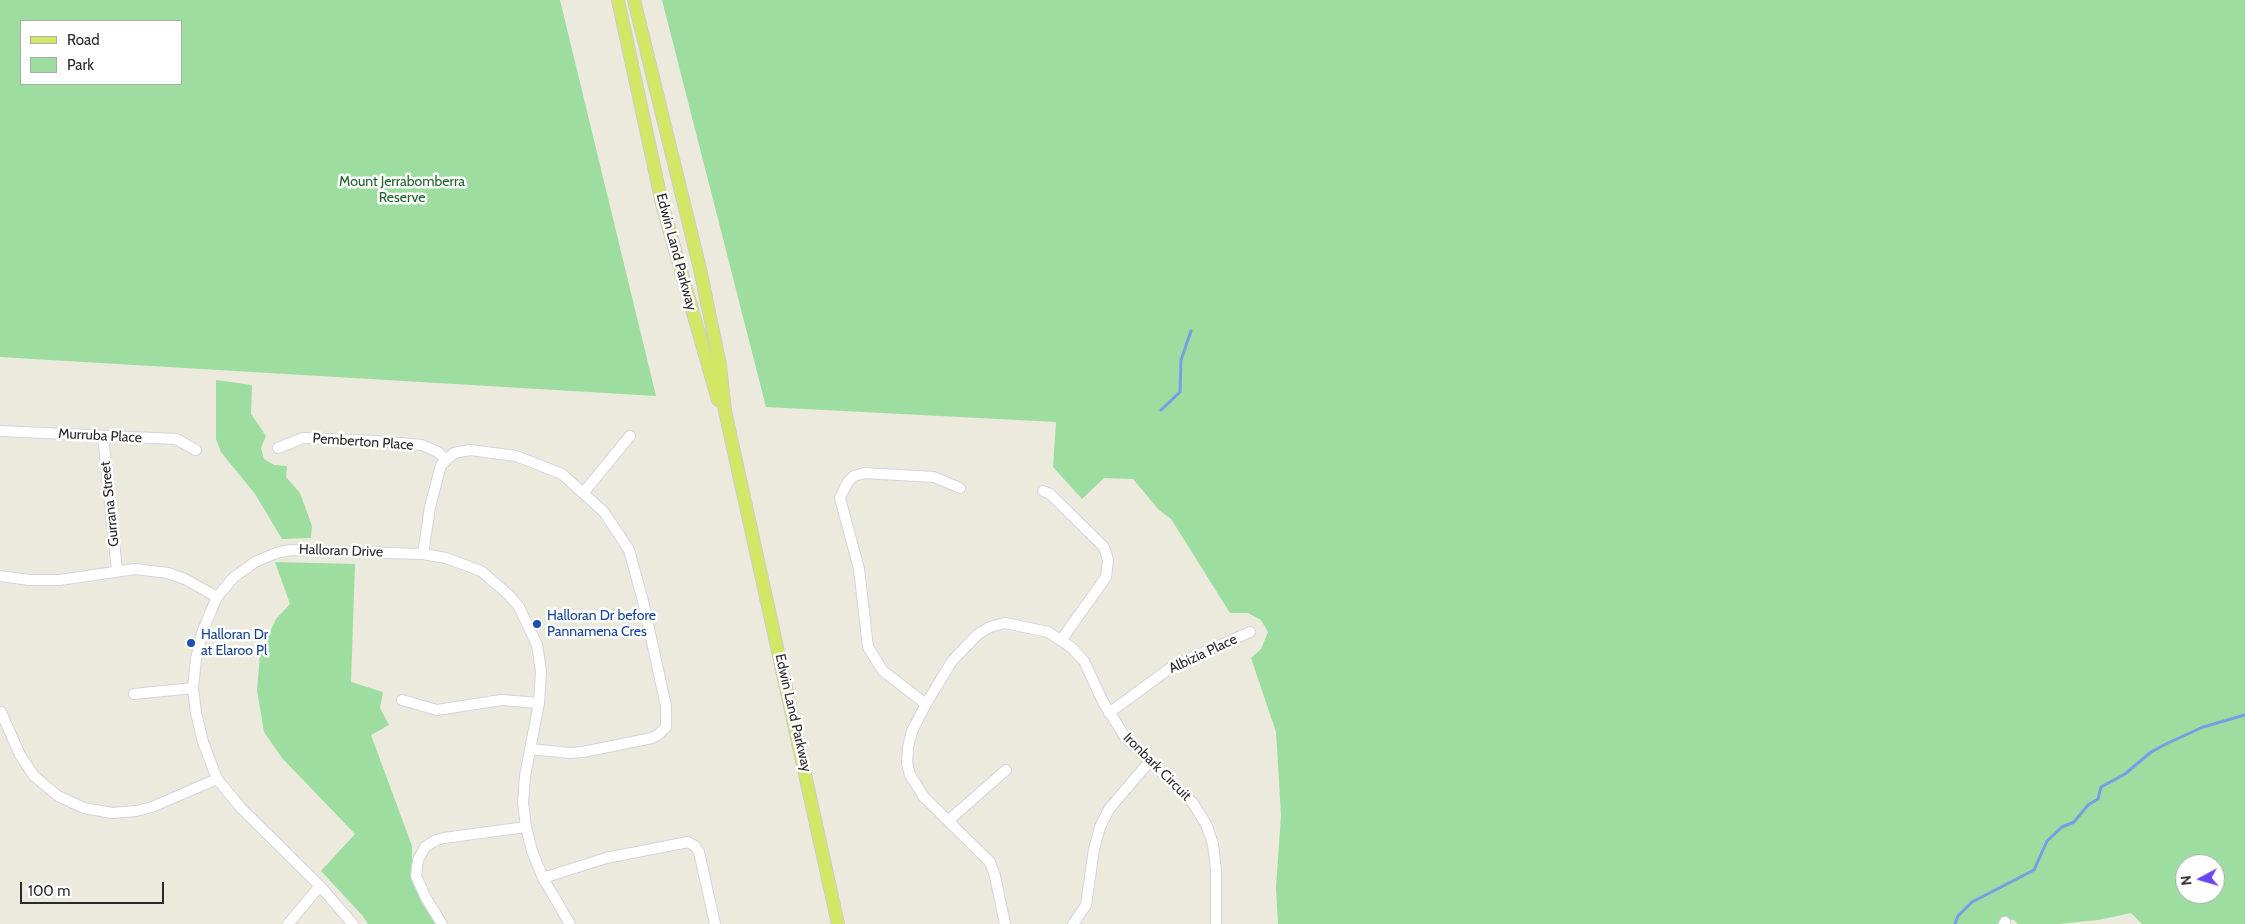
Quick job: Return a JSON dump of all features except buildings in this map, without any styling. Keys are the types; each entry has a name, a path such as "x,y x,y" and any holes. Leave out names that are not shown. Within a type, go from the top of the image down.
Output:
{"main road":[{"name":"Edwin Land Parkway","path":"618,0 663,208 745,502"},
{"name":"Edwin Land Parkway","path":"634,0 700,269 720,365 725,411 838,924"}],"street":[{"name":"Murruba Place","path":"0,431 176,440 196,450"},
{"name":"Gurrana Street","path":"103,436 117,571"},
{"path":"584,492 630,436"},
{"name":"Pemberton Place","path":"278,448 303,438 377,441 422,445 438,452 445,459"},
{"path":"423,554 430,507 441,465 445,459 460,451 470,450 516,456 562,474 584,492 613,523 629,550 634,564 666,706 667,724 663,731 652,738 582,752 563,753 530,749"},
{"path":"926,704 883,671 868,647 857,558 840,498 847,483 854,476 864,473 934,477 960,488"},
{"path":"1043,491 1050,494 1104,547 1108,560 1106,577 1062,639"},
{"name":"Halloran Drive","path":"353,924 320,886 241,808 217,779 203,742 193,688 198,652 204,630 217,597 233,578 244,569 260,560 291,550 423,554 462,562 481,571 510,595 519,607 528,623 540,659 539,703 524,776 523,803 526,827 532,851 543,878 570,924"},
{"path":"0,576 29,580 60,580 135,569 168,573 202,587 217,597"},
{"name":"Ironbark Circuit","path":"1004,924 995,876 990,862 949,820 934,808 916,786 907,763 908,747 912,732 941,676 962,648 990,627 1005,624 1048,632 1062,639 1084,661 1109,713 1125,737 1188,796 1208,829 1216,870 1216,924"},
{"name":"Albizia Place","path":"1109,713 1173,666 1250,632"},
{"path":"134,694 193,688"},
{"path":"402,700 437,710 501,700 539,703"},
{"path":"1,712 20,755 34,776 58,796 84,808 112,813 136,811 152,807 217,779"},
{"path":"1073,924 1086,905 1094,850 1100,827 1109,808 1150,761"},
{"path":"949,820 1006,770"},
{"path":"442,924 426,898 416,876 418,860 426,847 436,840 444,838 526,827"},
{"path":"543,878 606,858 688,842 695,846 699,852 715,924"},
{"path":"288,924 320,886"}],"green space":[{"name":"Mount Jerrabomberra Reserve","path":"0,0 560,0 656,396 0,357"},
{"path":"662,0 2245,0 2245,924 2142,924 2131,913 2098,920 2059,924 2018,924 2014,920 2003,919 1998,924 1278,924 1276,887 1281,815 1276,732 1251,658 1261,649 1268,632 1261,620 1248,613 1230,613 1171,519 1159,510 1133,479 1104,478 1082,499 1053,467 1056,422 766,407"},
{"path":"216,380 252,385 251,414 266,436 261,448 264,459 274,465 287,466 286,477 300,493 312,526 311,538 282,539 255,494 221,452 216,439"},
{"path":"275,562 355,564 351,682 383,692 380,708 389,725 371,735 412,846 412,882 436,924 368,924 321,871 355,834 282,758 264,732 257,690 260,654 276,619 290,604"}],"waterway":[{"path":"1161,410 1180,392 1181,360 1191,331"},
{"path":"1955,924 1958,916 1972,902 2034,870 2047,841 2062,827 2074,822 2088,805 2098,799 2101,787 2125,774 2151,752 2168,743 2203,727 2245,715"}],"place":[{"name":"Halloran Dr before Pannamena Cres","path":"537,624"},
{"name":"Halloran Dr at Elaroo Pl","path":"191,643"}]}
